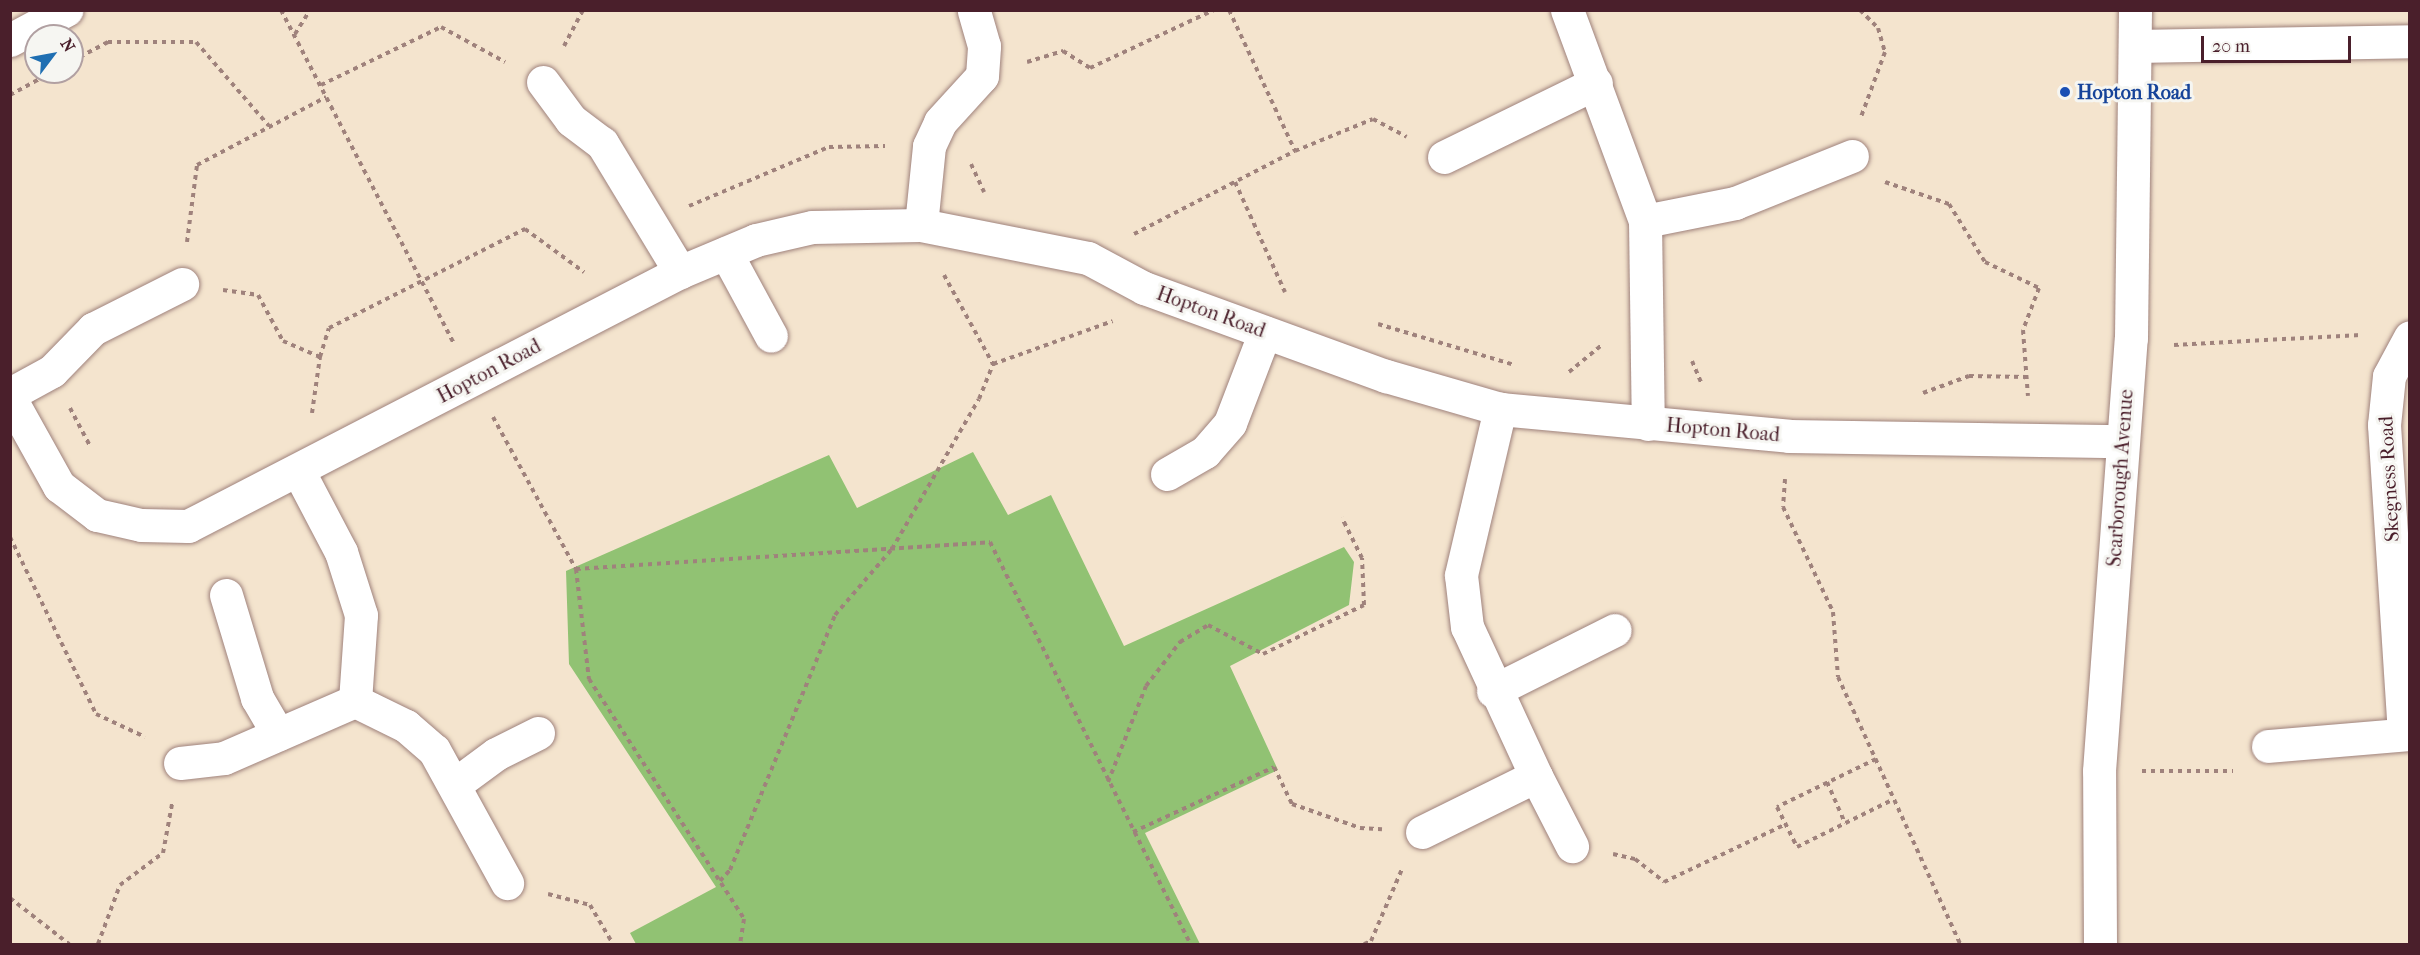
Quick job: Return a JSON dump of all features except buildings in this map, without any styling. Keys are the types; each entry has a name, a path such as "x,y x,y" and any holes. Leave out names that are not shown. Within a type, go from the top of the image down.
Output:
{"street":[{"path":"921,225 929,146 940,122 982,76 984,46 974,10"},
{"name":"Hopton Road","path":"1567,10 1596,83 1645,221 1648,424"},
{"name":"Scarborough Avenue","path":"2100,945 2099,771 2121,441 2131,338 2135,10"},
{"path":"10,40 49,14"},
{"path":"2136,46 2409,41"},
{"path":"543,82 571,120 602,143 680,272"},
{"path":"1444,157 1596,83"},
{"path":"1645,221 1736,203 1852,156"},
{"name":"Hopton Road","path":"182,284 93,329 52,371 10,396 59,486 97,515 141,525 188,526 299,472 472,379 680,272 726,253 812,227 921,225 1088,258 1144,288 1264,332 1386,376 1500,409 1789,436 2121,441"},
{"path":"726,253 771,336"},
{"path":"1167,474 1205,452 1230,423 1264,332"},
{"name":"Skegness Road","path":"2268,746 2407,734 2384,425 2389,376 2409,337"},
{"path":"1500,409 1461,575 1467,627 1493,691 1572,846"},
{"path":"299,472 341,552 361,615 355,701"},
{"path":"226,596 257,698 279,734"},
{"path":"1493,691 1615,630"},
{"path":"180,763 224,758 355,701 406,726 434,750 507,883"},
{"path":"454,785 496,754 538,733"},
{"path":"1422,832 1536,776"}],"path":[{"path":"281,10 472,379 576,569 589,679 744,919 740,945"},
{"path":"294,35 310,10"},
{"path":"982,76 1063,51 1090,68 1214,10"},
{"path":"1229,10 1295,151"},
{"path":"1860,10 1878,28 1885,52 1864,100 1852,156 1877,179 1949,204 1985,262 2039,288 2023,330 2032,439"},
{"path":"321,85 441,27 543,82"},
{"path":"84,55 108,42 196,42 269,126"},
{"path":"10,95 30,84"},
{"path":"320,357 283,340 258,295 182,284 196,165 326,97"},
{"path":"1088,258 1295,151 1373,119 1444,157"},
{"path":"649,219 677,206 698,206 829,147 929,146 969,159 984,192 995,196"},
{"path":"921,225 993,364"},
{"path":"311,420 320,357 329,328 420,279 525,229 585,273 595,269"},
{"path":"720,881 835,615 892,549 979,399 993,364 1131,315 1144,288"},
{"path":"2131,338 2181,346 2375,334"},
{"path":"52,371 94,454"},
{"path":"1789,436 1783,507 1833,612 1838,677 1960,945"},
{"path":"1108,782 1146,686 1180,642 1208,625 1263,654 1364,605 1362,558 1342,518"},
{"path":"10,537 96,714 135,730 180,763 163,853 120,885 98,945"},
{"path":"576,569 990,542 1190,945"},
{"path":"2099,771 2237,771 2268,746"},
{"path":"1876,759 1777,807 1797,847 1894,799"},
{"path":"1133,832 1274,767 1292,804 1360,828 1422,832 1371,941 1364,945"},
{"path":"1827,782 1845,823"},
{"path":"1572,846 1635,859 1664,882 1786,824"},
{"path":"507,883 590,905 613,945"},
{"path":"10,898 69,945"}],"green space":[{"path":"973,452 1008,515 1051,495 1124,646 1344,547 1354,562 1349,605 1230,666 1278,770 1145,833 1200,944 636,944 630,933 716,887 569,664 566,571 829,455 857,508"}],"place":[{"name":"Hopton Road","path":"2065,92"}]}
